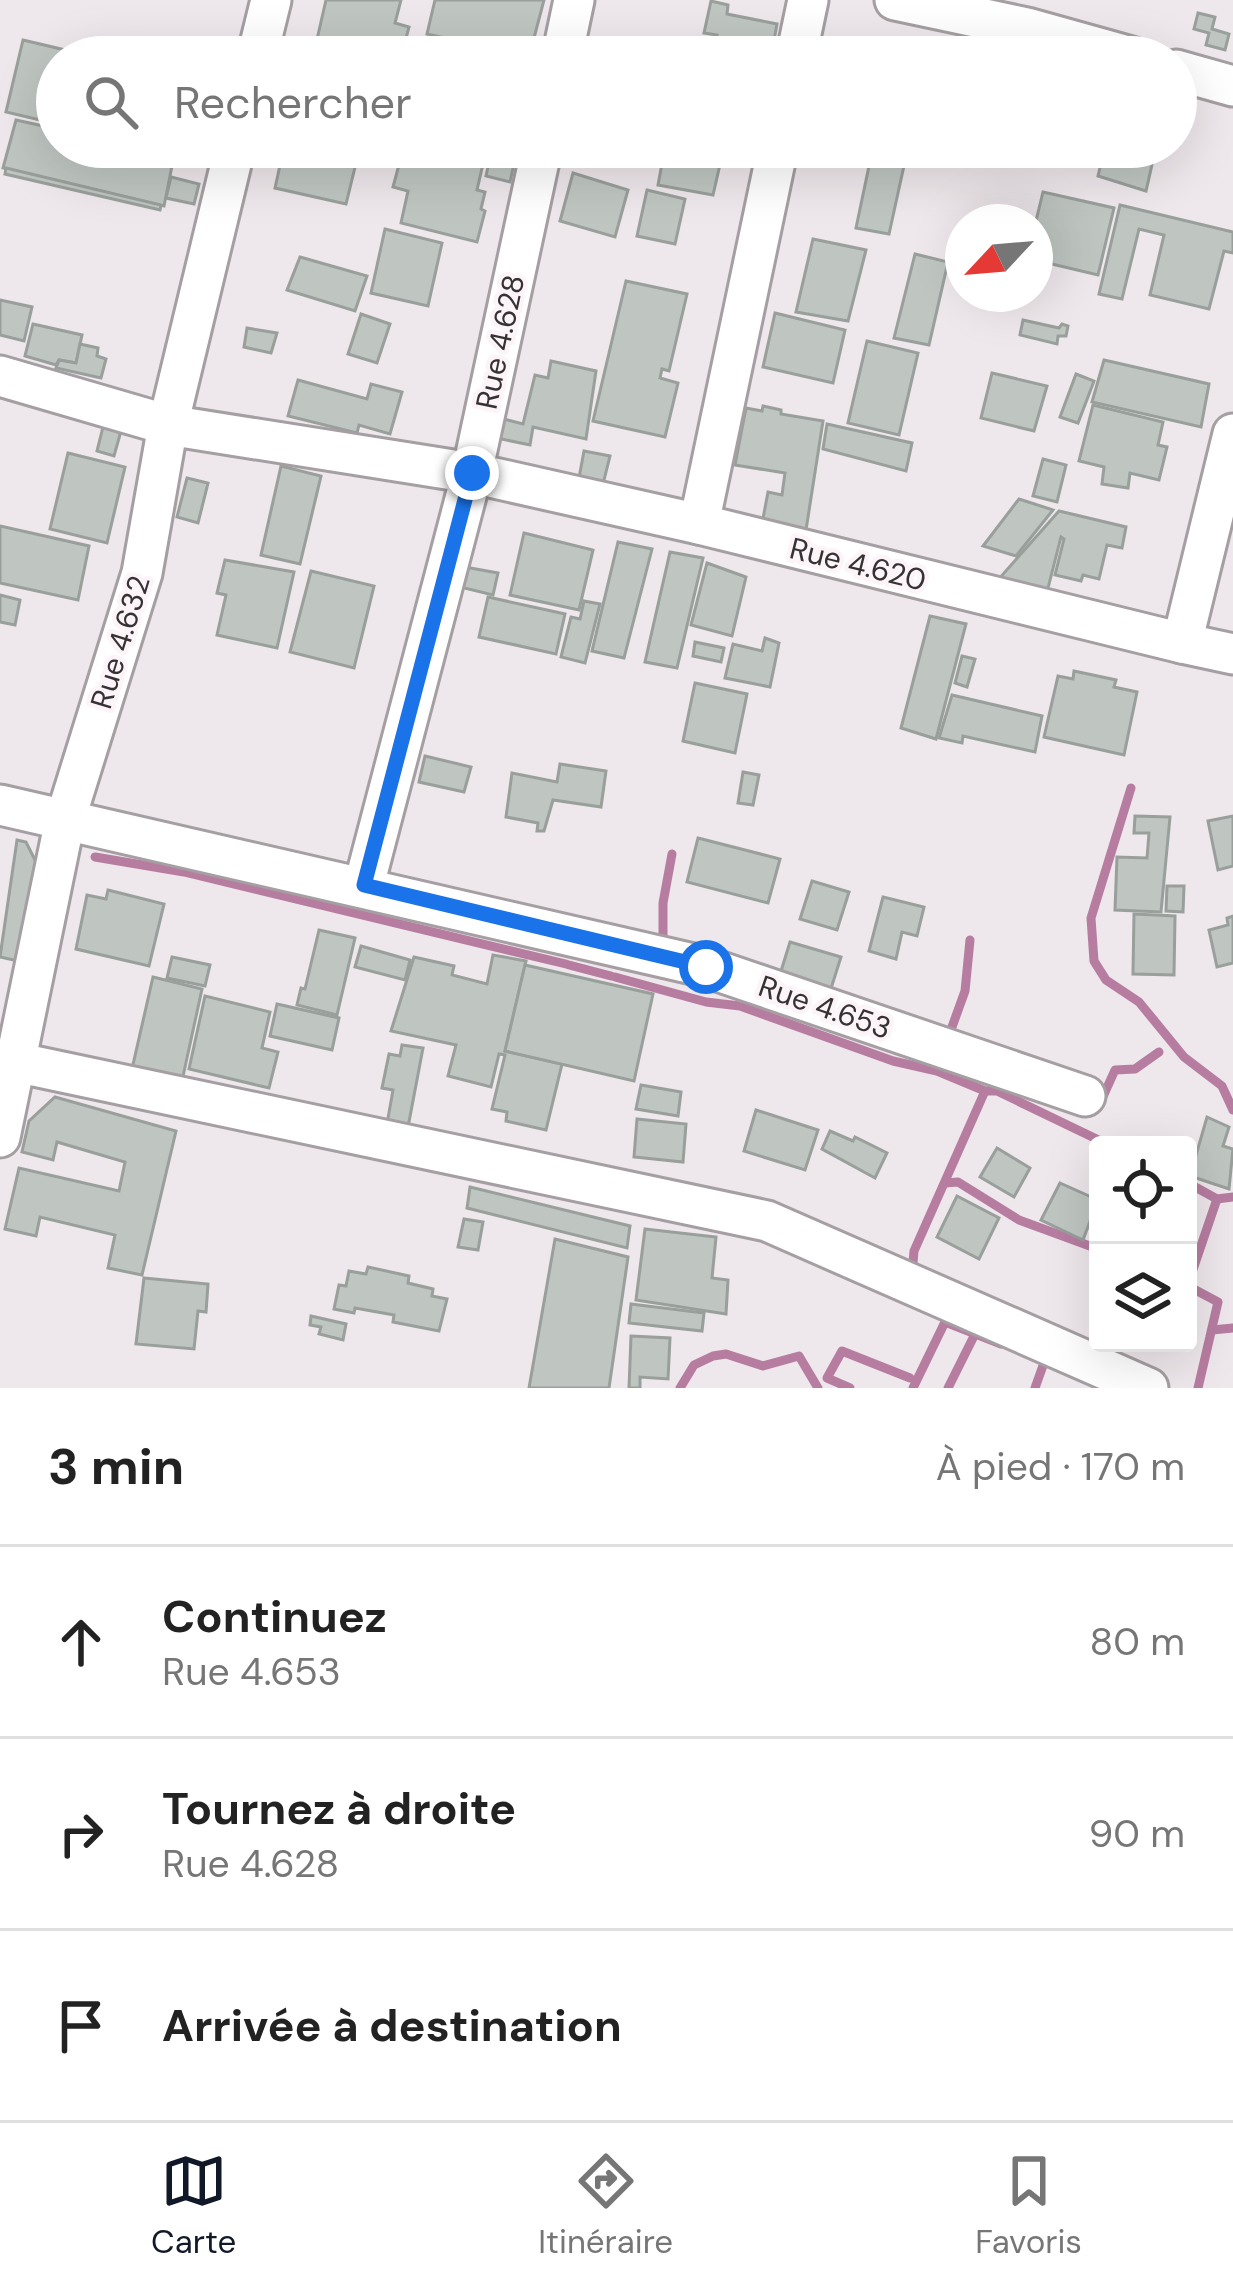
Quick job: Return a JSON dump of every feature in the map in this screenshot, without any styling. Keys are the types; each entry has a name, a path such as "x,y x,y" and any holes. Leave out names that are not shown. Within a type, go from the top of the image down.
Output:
{"street":[{"path":"262,36 271,0"},
{"path":"566,36 574,0"},
{"path":"800,36 808,0"},
{"path":"895,0 1030,14 1082,36"},
{"path":"1197,76 1233,86"},
{"name":"Rue 4.632","path":"0,1137 65,820 142,573 167,425 230,168"},
{"name":"Rue 4.628","path":"364,885 472,473 537,168"},
{"path":"700,524 774,168"},
{"name":"Rue 4.620","path":"0,376 167,425 472,473 1233,654"},
{"path":"1182,643 1233,434"},
{"name":"Rue 4.653","path":"0,805 706,967 1085,1096"},
{"path":"15,1061 767,1221 1148,1388"}],"building":[{"path":"326,0 401,0 395,23 409,27 407,36 318,36"},
{"path":"435,0 544,0 535,36 427,34"},
{"path":"711,1 728,5 727,14 777,24 775,36 704,33"},
{"path":"1198,13 1215,17 1212,29 1229,34 1225,50 1206,45 1209,33 1194,29"},
{"path":"23,40 36,43 36,119 6,112"},
{"path":"16,120 36,124 36,168 172,168 164,206 3,168"},
{"path":"6,168 161,205 160,210 5,174"},
{"path":"279,168 355,168 346,204 275,188"},
{"path":"398,168 482,168 477,190 485,192 481,209 485,211 477,242 401,223 408,191 393,187"},
{"path":"488,168 513,168 510,182 486,176"},
{"path":"661,168 719,168 713,195 658,185"},
{"path":"869,168 903,168 889,234 856,228"},
{"path":"1100,168 1151,168 1146,191 1098,176"},
{"path":"573,173 628,190 615,237 560,221"},
{"path":"171,177 199,184 194,204 166,198"},
{"path":"647,190 685,199 675,244 637,236"},
{"path":"1043,192 1114,208 1098,275 1053,264 1053,204 1040,204"},
{"path":"1120,205 1233,232 1233,253 1224,251 1209,309 1150,295 1164,235 1139,229 1122,299 1099,294"},
{"path":"385,229 442,243 428,306 371,293"},
{"path":"813,239 866,250 848,321 796,312"},
{"path":"915,254 945,261 929,345 894,338"},
{"path":"300,257 367,276 355,311 287,290"},
{"path":"626,281 687,294 669,371 662,369 660,378 678,383 665,437 593,421"},
{"path":"0,300 32,307 24,341 0,335"},
{"path":"775,313 845,330 833,383 763,367"},
{"path":"361,314 390,324 377,363 348,354"},
{"path":"1023,320 1068,326 1066,336 1058,336 1057,344 1020,335"},
{"path":"33,324 82,335 76,363 59,360 56,365 25,356"},
{"path":"247,328 277,333 271,353 244,347"},
{"path":"867,341 918,353 899,435 848,423"},
{"path":"80,344 98,348 97,356 106,359 101,378 56,368 59,360 76,363"},
{"path":"1104,360 1209,384 1201,427 1092,402"},
{"path":"551,361 596,371 586,439 533,427 530,445 492,437 496,417 523,424 535,375 548,378"},
{"path":"992,373 1047,386 1034,431 981,418"},
{"path":"1076,374 1094,381 1078,423 1060,417"},
{"path":"298,380 367,399 371,384 402,392 390,434 359,425 357,433 288,416"},
{"path":"1093,405 1163,422 1158,445 1167,447 1159,480 1130,473 1128,488 1102,484 1104,467 1079,461"},
{"path":"763,406 823,421 806,530 762,524 768,492 782,495 785,473 735,465 746,408 762,411"},
{"path":"827,424 912,443 906,471 823,449"},
{"path":"103,427 121,431 114,456 97,451"},
{"path":"584,451 610,456 603,484 579,478"},
{"path":"68,453 125,467 107,543 50,529"},
{"path":"1043,459 1066,465 1057,502 1033,496"},
{"path":"281,466 321,476 300,564 261,555"},
{"path":"187,478 208,483 198,523 177,517"},
{"path":"1019,499 1053,510 1016,556 983,546"},
{"path":"1059,511 1126,527 1122,548 1107,545 1099,579 1083,575 1081,581 1055,575 1061,537 1047,592 997,581"},
{"path":"0,526 89,546 78,600 0,583"},
{"path":"524,533 593,550 579,610 510,595"},
{"path":"618,542 652,549 624,658 592,651"},
{"path":"670,552 703,558 677,668 645,662"},
{"path":"225,560 294,572 277,648 217,635 226,595 217,593"},
{"path":"707,563 746,577 732,636 691,625"},
{"path":"465,567 498,573 493,595 460,587"},
{"path":"311,571 374,586 354,668 290,652"},
{"path":"0,595 20,600 15,625 0,622"},
{"path":"488,597 565,614 556,654 479,637"},
{"path":"584,601 600,604 585,663 561,657 571,617 580,619"},
{"path":"930,616 966,624 936,739 901,728"},
{"path":"765,638 779,643 770,687 725,678 733,644 762,651"},
{"path":"695,642 724,648 721,662 693,656"},
{"path":"962,656 975,659 967,687 955,683"},
{"path":"1074,671 1116,680 1114,687 1137,692 1124,755 1044,737 1058,676 1073,679"},
{"path":"695,683 747,694 735,753 683,741"},
{"path":"952,695 1042,716 1035,752 963,736 962,743 939,738"},
{"path":"425,756 471,767 464,792 419,782"},
{"path":"560,764 606,771 601,807 553,800 544,831 537,831 538,823 506,817 512,773 557,782"},
{"path":"743,772 759,775 753,805 738,803"},
{"path":"1135,816 1170,817 1161,912 1115,910 1117,857 1147,858 1149,833 1134,833"},
{"path":"1233,816 1233,866 1218,870 1208,821"},
{"path":"698,838 780,859 768,903 687,882"},
{"path":"17,840 26,842 39,868 18,961 0,957"},
{"path":"812,881 849,892 837,930 800,919"},
{"path":"1167,886 1184,886 1183,912 1166,911"},
{"path":"108,890 164,904 149,966 76,949 87,895 106,899"},
{"path":"883,897 924,907 917,936 902,932 896,959 869,951"},
{"path":"1134,914 1175,916 1174,975 1133,974"},
{"path":"1233,916 1233,963 1217,967 1209,930 1228,925 1227,918"},
{"path":"319,930 355,938 337,1015 297,1005"},
{"path":"790,942 841,957 828,998 777,984"},
{"path":"361,946 410,960 405,980 355,967"},
{"path":"493,955 526,961 505,1051 562,1064 546,1130 506,1121 507,1112 492,1109 505,1055 499,1054 491,1087 448,1076 456,1045 391,1031 414,957 454,966 452,975 487,984"},
{"path":"172,957 210,965 205,986 167,978"},
{"path":"525,965 653,994 634,1081 505,1051"},
{"path":"153,977 202,989 182,1081 132,1069"},
{"path":"205,996 270,1012 262,1048 278,1052 269,1088 189,1069"},
{"path":"277,1004 339,1018 332,1050 270,1036"},
{"path":"402,1045 423,1048 408,1127 387,1124 393,1090 382,1088 389,1054 400,1056"},
{"path":"641,1085 681,1092 678,1116 636,1109"},
{"path":"55,1097 176,1131 142,1275 108,1268 115,1235 40,1217 36,1236 5,1229 19,1168 119,1191 125,1162 57,1142 53,1160 22,1152 29,1121"},
{"path":"756,1110 818,1130 805,1170 744,1151"},
{"path":"1207,1117 1229,1127 1223,1146 1233,1149 1229,1189 1197,1178 1197,1152"},
{"path":"637,1119 686,1124 683,1162 634,1157"},
{"path":"830,1131 887,1153 875,1178 822,1149"},
{"path":"997,1148 1030,1168 1014,1197 980,1177"},
{"path":"1060,1183 1089,1196 1089,1224 1083,1240 1041,1220"},
{"path":"470,1187 630,1226 627,1248 467,1208"},
{"path":"957,1196 999,1218 979,1259 937,1237"},
{"path":"464,1219 483,1222 478,1250 458,1247"},
{"path":"645,1229 716,1237 712,1278 728,1280 726,1314 636,1300"},
{"path":"555,1239 628,1257 609,1388 529,1388"},
{"path":"368,1267 409,1276 408,1283 433,1289 432,1296 447,1299 439,1331 393,1322 394,1315 334,1309 339,1285 346,1286 349,1271 366,1274"},
{"path":"144,1278 208,1284 206,1312 198,1311 194,1349 136,1344"},
{"path":"631,1304 704,1313 702,1331 629,1323"},
{"path":"311,1316 346,1324 343,1340 319,1334 321,1327 310,1325"},
{"path":"631,1336 670,1338 668,1379 640,1377 640,1388 629,1388"}],"waterway":[{"path":"1131,788 1091,918 1094,961 1106,980 1139,1002 1184,1057 1222,1086 1233,1110"},
{"path":"663,944 663,903 672,854"},
{"path":"95,857 184,872 566,964"},
{"path":"948,1038 965,991 970,940"},
{"path":"569,965 611,976"},
{"path":"615,977 706,1002 740,1006 893,1061 997,1091 1090,1136"},
{"path":"1101,1101 1115,1070 1135,1069 1159,1052"},
{"path":"912,1275 914,1251 985,1091"},
{"path":"945,1183 958,1182 1019,1220 1089,1246"},
{"path":"1197,1188 1217,1199 1233,1197"},
{"path":"1197,1258 1217,1199"},
{"path":"1197,1291 1218,1302 1198,1388"},
{"path":"913,1388 945,1322 1001,1344"},
{"path":"1212,1330 1233,1328"},
{"path":"948,1388 975,1334"},
{"path":"850,1388 827,1378 842,1351 910,1378"},
{"path":"680,1388 694,1365 726,1354 763,1366 799,1356 818,1388"},
{"path":"1035,1388 1045,1360"}],"route":[{"path":"472,473 364,885 706,967"}]}
